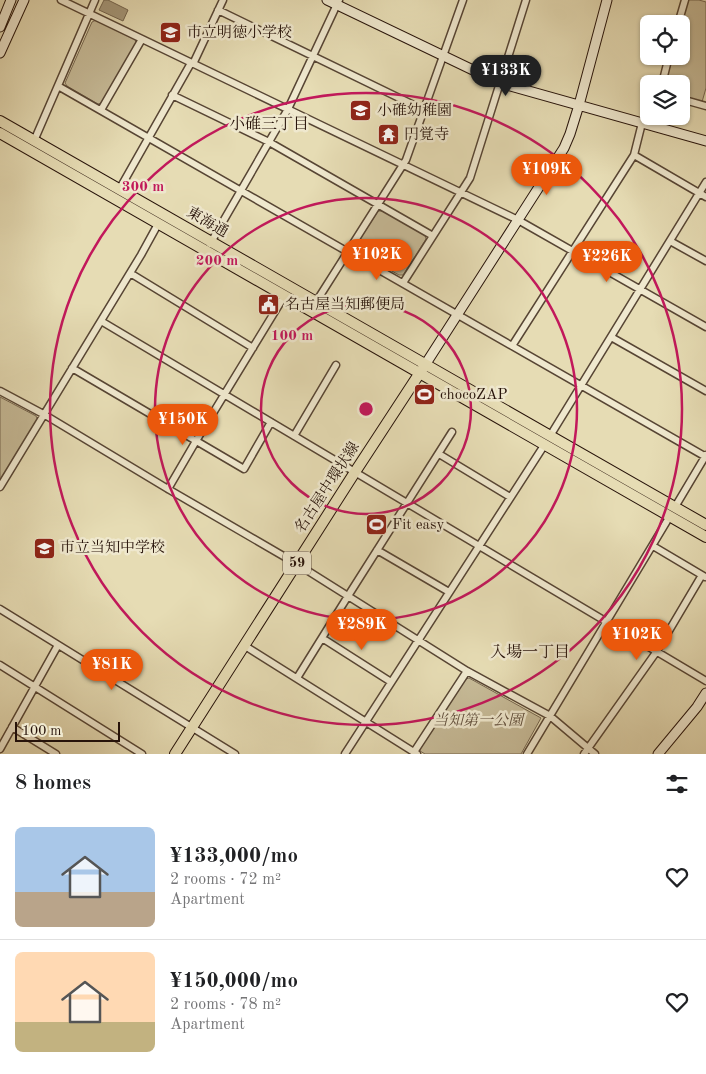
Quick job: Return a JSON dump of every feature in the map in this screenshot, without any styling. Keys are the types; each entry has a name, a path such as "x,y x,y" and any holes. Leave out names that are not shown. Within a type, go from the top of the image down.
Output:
{"main road":[{"name":"東海通","path":"0,121 119,190 284,295 423,369"},
{"name":"東海通","path":"0,133 158,224 209,246 316,302 423,369"},
{"path":"423,369 673,511 706,525"},
{"name":"名古屋中環状線","path":"175,754 423,369"},
{"path":"673,511 706,536"}],"street":[{"path":"0,27 12,0"},
{"path":"0,53 24,0"},
{"path":"61,0 518,220 706,327"},
{"path":"34,141 95,0"},
{"path":"119,190 192,63 223,0"},
{"path":"327,0 338,2 500,83 579,105 640,119"},
{"path":"316,302 403,165 463,0"},
{"path":"403,283 470,178 526,0"},
{"path":"423,369 564,148 579,105 607,0"},
{"path":"681,15 685,0"},
{"path":"209,246 288,109 338,2"},
{"path":"218,10 424,110"},
{"path":"101,110 142,39"},
{"path":"58,86 706,456 527,754"},
{"path":"172,95 269,142 433,236"},
{"path":"690,102 706,106"},
{"path":"512,346 634,155 646,125"},
{"path":"660,125 706,141"},
{"path":"634,155 706,197"},
{"path":"345,754 510,496 548,440 706,182"},
{"path":"0,487 130,274 158,224"},
{"path":"670,241 706,261"},
{"path":"130,274 253,348"},
{"path":"168,489 284,295"},
{"path":"101,321 706,681"},
{"path":"611,337 706,391"},
{"path":"294,436 336,365"},
{"path":"72,368 244,469 271,422"},
{"path":"0,391 45,414 168,489 297,564 467,671 550,716 586,751 595,754"},
{"path":"297,678 452,432"},
{"path":"439,454 510,496"},
{"path":"586,751 657,651 704,577 652,546"},
{"path":"378,550 449,592"},
{"path":"0,608 235,754"},
{"path":"322,638 391,682"},
{"path":"0,749 58,645"},
{"path":"245,646 415,753 467,671"},
{"path":"0,665 142,754"},
{"path":"658,754 697,708 706,693"},
{"path":"12,727 56,754"}],"green space":[{"path":"688,0 706,2 706,88 702,102 690,98 690,75 668,75 670,65 690,65 690,15 684,15"},
{"path":"96,20 135,39 136,43 102,103 98,104 65,83 92,22"},
{"path":"378,211 382,211 425,235 426,239 403,275 399,275 356,251 355,247"},
{"path":"0,397 36,416 38,420 0,481"},
{"name":"当知第一公園","path":"469,678 541,718 521,754 425,754 420,751 466,679"}],"shaded area":[{"path":"104,0 108,0 128,10 123,21 99,10"}],"place":[{"name":"市立明徳小学校","path":"171,33"},
{"name":"小碓幼稚園","path":"361,111"},
{"name":"円覚寺","path":"388,135"},
{"name":"名古屋当知郵便局","path":"269,305"},
{"name":"chocoZAP","path":"424,395"},
{"name":"Fit easy","path":"376,525"},
{"name":"市立当知中学校","path":"44,548"}],"district":[{"name":"小碓三丁目","path":"269,125"},
{"name":"入場一丁目","path":"530,653"}]}
